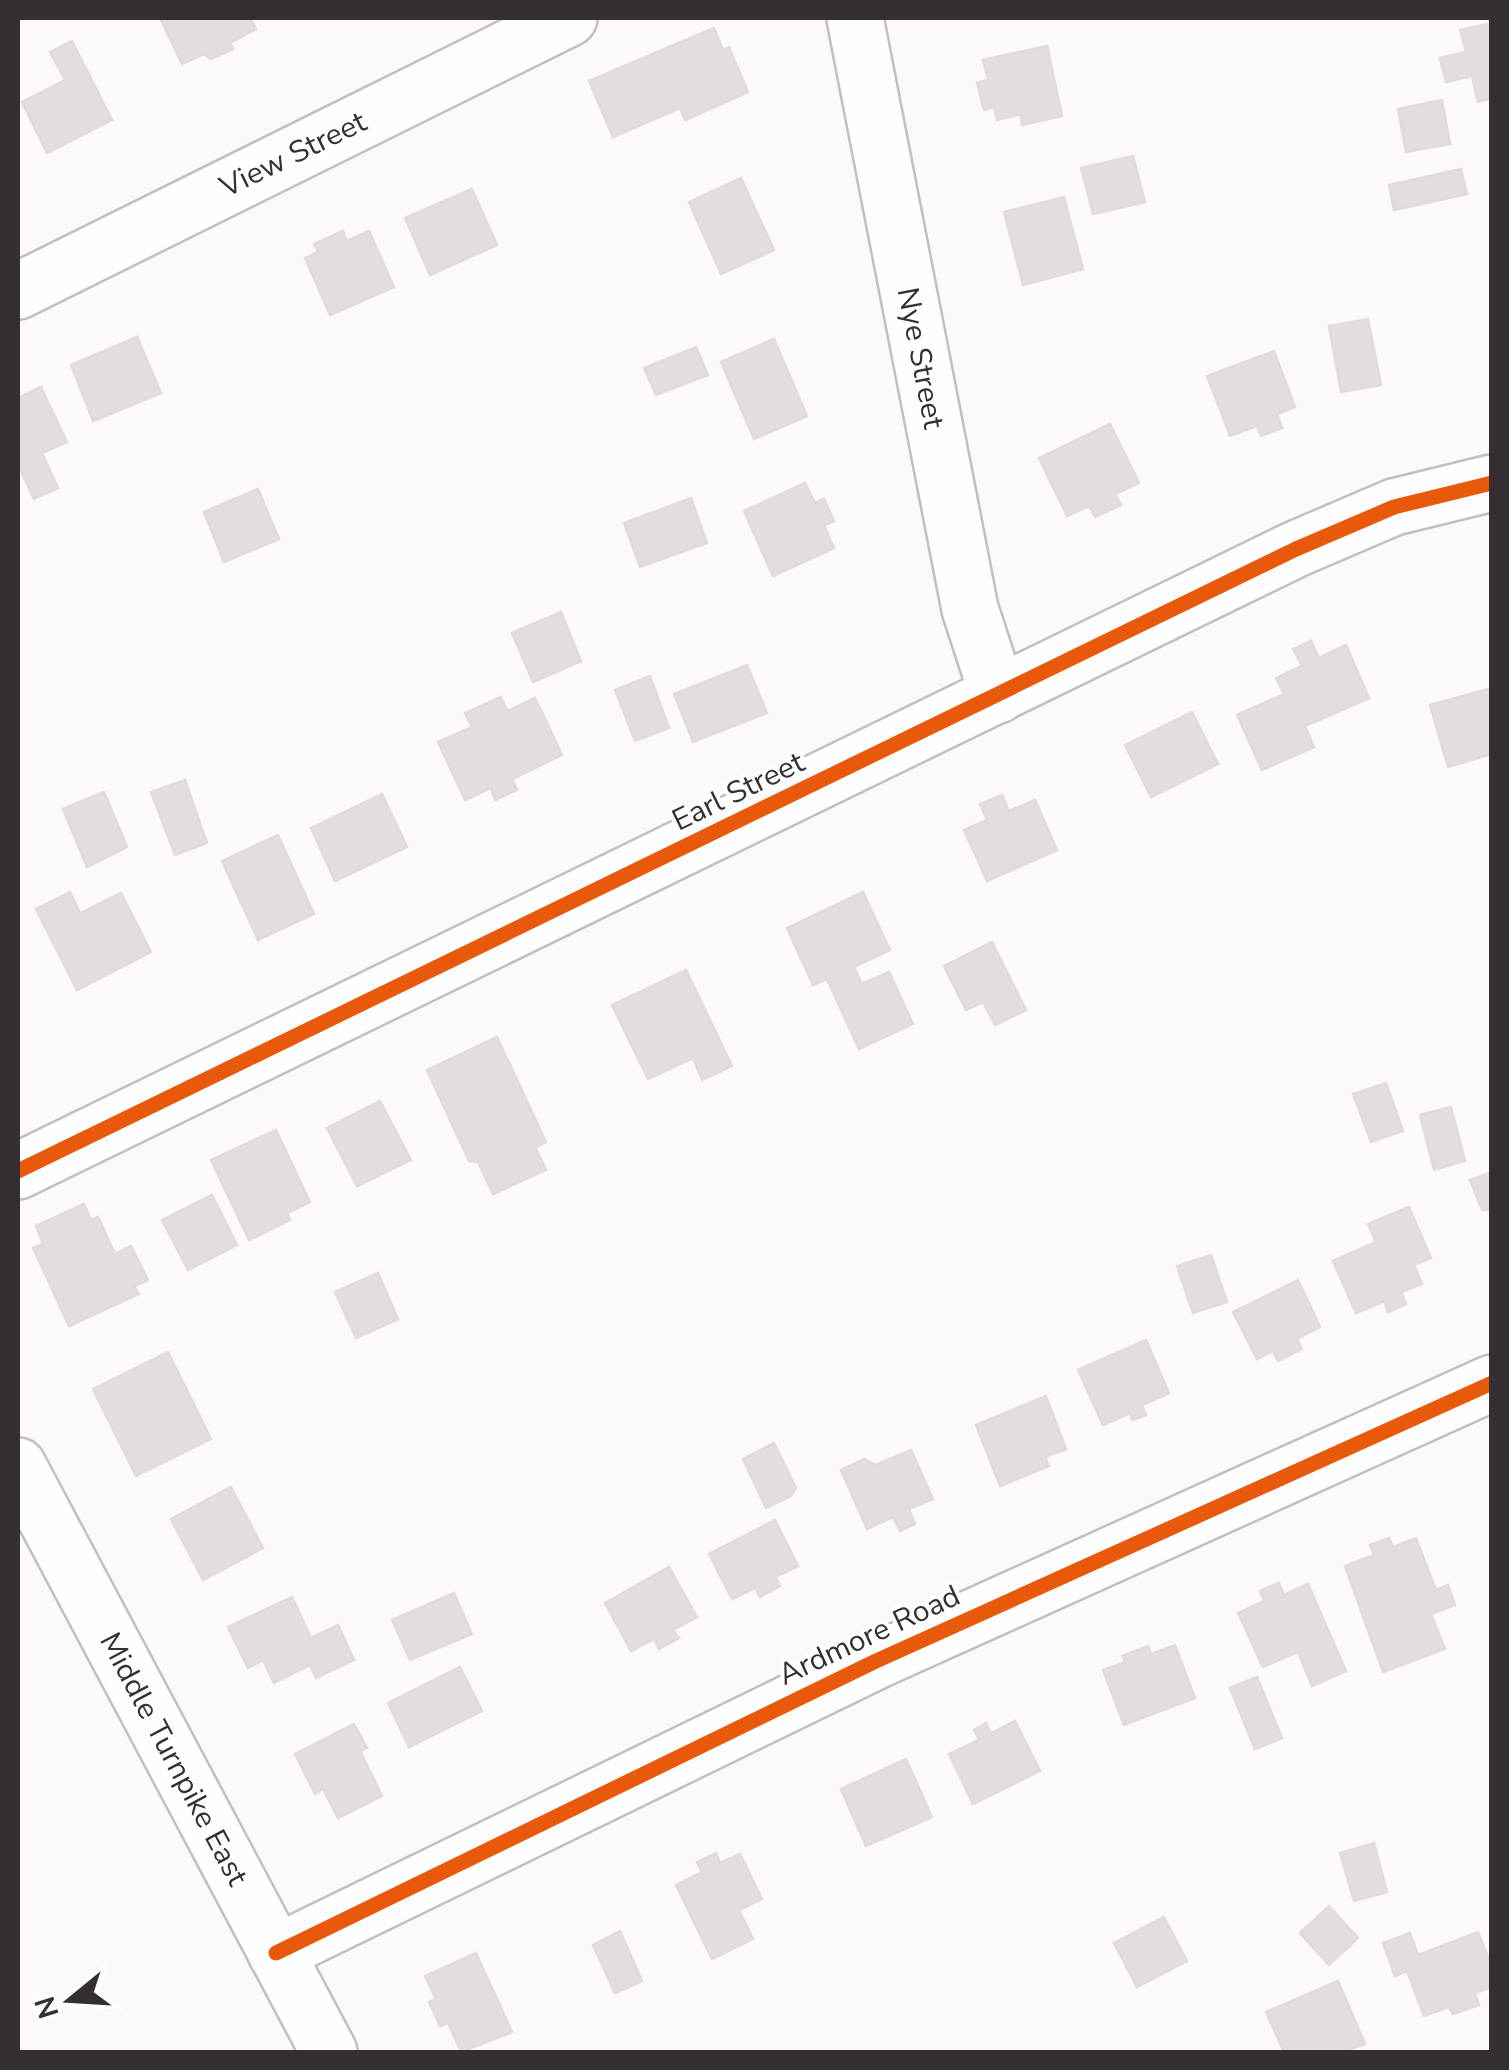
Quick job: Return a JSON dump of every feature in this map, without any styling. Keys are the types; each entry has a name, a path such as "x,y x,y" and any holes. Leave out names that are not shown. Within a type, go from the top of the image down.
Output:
{"street":[{"name":"View Street","path":"18,291 569,18"},
{"name":"Nye Street","path":"855,18 970,610 998,695"},
{"name":"Earl Street","path":"18,1171 1296,548 1394,507 1492,483"},
{"name":"Ardmore Road","path":"276,1953 876,1660 1492,1384"},
{"name":"Middle Turnpike East","path":"18,1466 328,2052"}],"building":[{"path":"160,18 250,18 256,29 230,43 233,49 211,59 204,54 182,64"},
{"path":"1492,23 1492,98 1478,102 1472,76 1446,82 1440,58 1466,52 1460,30"},
{"path":"714,28 723,50 729,47 748,92 685,120 680,108 613,137 589,81"},
{"path":"72,41 112,120 47,153 22,102 65,80 50,52"},
{"path":"1047,46 1062,116 1022,125 1021,114 997,120 994,107 984,110 977,83 988,80 983,60"},
{"path":"1442,100 1450,144 1406,152 1398,109"},
{"path":"1133,156 1145,202 1093,214 1081,168"},
{"path":"1461,169 1467,194 1394,210 1389,185"},
{"path":"741,178 774,250 721,274 689,202"},
{"path":"472,189 497,245 430,275 405,218"},
{"path":"1064,197 1083,269 1023,285 1004,212"},
{"path":"343,231 347,241 369,231 394,287 330,315 305,258 318,252 314,244"},
{"path":"1368,319 1381,385 1341,392 1329,326"},
{"path":"137,337 161,393 93,421 71,365"},
{"path":"774,339 807,416 754,439 721,362"},
{"path":"696,347 708,375 656,395 644,368"},
{"path":"1274,351 1295,407 1277,414 1282,428 1261,436 1257,426 1230,436 1207,376"},
{"path":"41,387 67,442 42,453 58,488 34,499 18,465 18,398"},
{"path":"1110,424 1139,483 1115,494 1121,505 1095,517 1089,506 1067,516 1039,458"},
{"path":"805,483 815,503 824,499 834,521 824,525 834,548 773,576 744,511"},
{"path":"258,489 279,539 224,562 204,512"},
{"path":"691,498 707,543 640,567 624,523"},
{"path":"561,612 581,661 533,682 512,633"},
{"path":"1311,641 1319,658 1346,645 1369,698 1305,726 1314,747 1262,770 1237,715 1284,694 1276,678 1302,666 1293,649"},
{"path":"747,665 767,713 693,742 674,694"},
{"path":"650,676 669,728 635,741 615,690"},
{"path":"1492,688 1492,754 1448,767 1430,705"},
{"path":"501,697 507,711 535,698 562,755 512,779 517,790 495,800 491,788 465,800 438,742 472,727 465,713"},
{"path":"1192,712 1218,764 1151,797 1125,745"},
{"path":"185,780 207,843 175,855 151,792"},
{"path":"104,792 127,847 87,867 63,809"},
{"path":"382,794 407,847 335,881 311,828"},
{"path":"1002,795 1009,811 1035,800 1057,850 987,881 964,830 987,820 980,804"},
{"path":"278,835 314,914 258,940 222,861"},
{"path":"70,892 80,913 121,893 151,952 77,990 36,909"},
{"path":"863,892 890,950 854,967 862,984 889,972 913,1024 859,1049 827,979 813,985 787,928"},
{"path":"992,942 1026,1010 995,1025 983,1002 966,1010 944,966"},
{"path":"686,970 732,1066 702,1080 693,1058 648,1079 612,1005"},
{"path":"497,1037 546,1142 535,1147 546,1170 493,1194 478,1162 469,1161 427,1070"},
{"path":"1386,1083 1403,1131 1371,1142 1353,1094"},
{"path":"380,1101 411,1160 357,1186 327,1128"},
{"path":"1451,1107 1465,1161 1434,1170 1420,1115"},
{"path":"276,1130 310,1202 287,1213 290,1220 249,1240 211,1160"},
{"path":"1492,1172 1492,1209 1482,1210 1470,1180"},
{"path":"212,1195 237,1245 188,1270 162,1220"},
{"path":"84,1204 91,1220 98,1217 115,1254 131,1246 148,1280 134,1286 139,1294 69,1326 33,1248 43,1244 36,1226"},
{"path":"1409,1207 1431,1258 1414,1265 1422,1284 1401,1292 1406,1304 1388,1312 1384,1301 1356,1313 1333,1261 1376,1242 1368,1224"},
{"path":"1211,1255 1227,1302 1193,1313 1177,1266"},
{"path":"378,1273 398,1319 356,1338 335,1292"},
{"path":"1298,1280 1320,1327 1297,1339 1302,1349 1278,1361 1273,1351 1257,1359 1233,1312"},
{"path":"1146,1340 1169,1393 1142,1405 1146,1415 1132,1420 1130,1413 1103,1425 1078,1370"},
{"path":"168,1352 211,1439 136,1476 93,1389"},
{"path":"1046,1396 1066,1449 1045,1457 1049,1466 1000,1486 976,1425"},
{"path":"774,1443 796,1488 791,1496 766,1508 743,1459"},
{"path":"911,1450 933,1499 909,1509 915,1524 900,1531 893,1517 867,1529 841,1470 864,1459 875,1465"},
{"path":"231,1487 263,1548 203,1580 171,1519"},
{"path":"775,1520 798,1566 776,1577 780,1586 760,1597 755,1588 732,1599 709,1554"},
{"path":"1389,1538 1393,1547 1416,1538 1436,1590 1448,1585 1455,1605 1431,1614 1445,1649 1383,1672 1345,1566 1374,1555 1370,1545"},
{"path":"669,1567 697,1617 673,1630 679,1638 659,1649 654,1639 631,1651 605,1603"},
{"path":"1279,1583 1284,1595 1308,1584 1346,1671 1312,1686 1298,1652 1263,1667 1238,1613 1264,1601 1260,1591"},
{"path":"454,1593 472,1634 410,1660 392,1620"},
{"path":"292,1597 311,1638 338,1625 354,1660 316,1678 310,1665 274,1683 263,1660 248,1668 228,1627"},
{"path":"1175,1645 1195,1698 1124,1725 1103,1670 1125,1662 1122,1656 1148,1646 1151,1654"},
{"path":"460,1667 482,1711 409,1747 388,1703"},
{"path":"1257,1677 1282,1738 1255,1749 1230,1688"},
{"path":"1015,1721 1040,1771 973,1804 949,1754 979,1740 974,1730 986,1723 991,1733"},
{"path":"354,1724 367,1748 360,1751 382,1796 338,1818 323,1789 315,1794 295,1754"},
{"path":"906,1759 932,1817 866,1846 841,1789"},
{"path":"1374,1843 1387,1892 1354,1901 1340,1853"},
{"path":"716,1853 720,1863 740,1854 762,1899 739,1910 753,1939 712,1959 676,1885 702,1872 697,1862"},
{"path":"1329,1906 1358,1938 1329,1965 1300,1933"},
{"path":"1164,1917 1187,1961 1137,1987 1114,1943"},
{"path":"620,1931 642,1981 615,1993 593,1945"},
{"path":"1478,1932 1492,1967 1492,1987 1475,1993 1479,2005 1453,2014 1449,2007 1424,2016 1407,1971 1395,1976 1383,1943 1410,1933 1418,1955"},
{"path":"476,1953 512,2032 461,2052 448,2023 440,2026 429,2002 436,1999 425,1976"},
{"path":"1338,1981 1365,2044 1343,2052 1284,2052 1266,2012"}],"cycle path":[{"path":"18,1171 1296,549 1394,507 1492,483"},
{"path":"276,1953 876,1661 1492,1383"}]}
